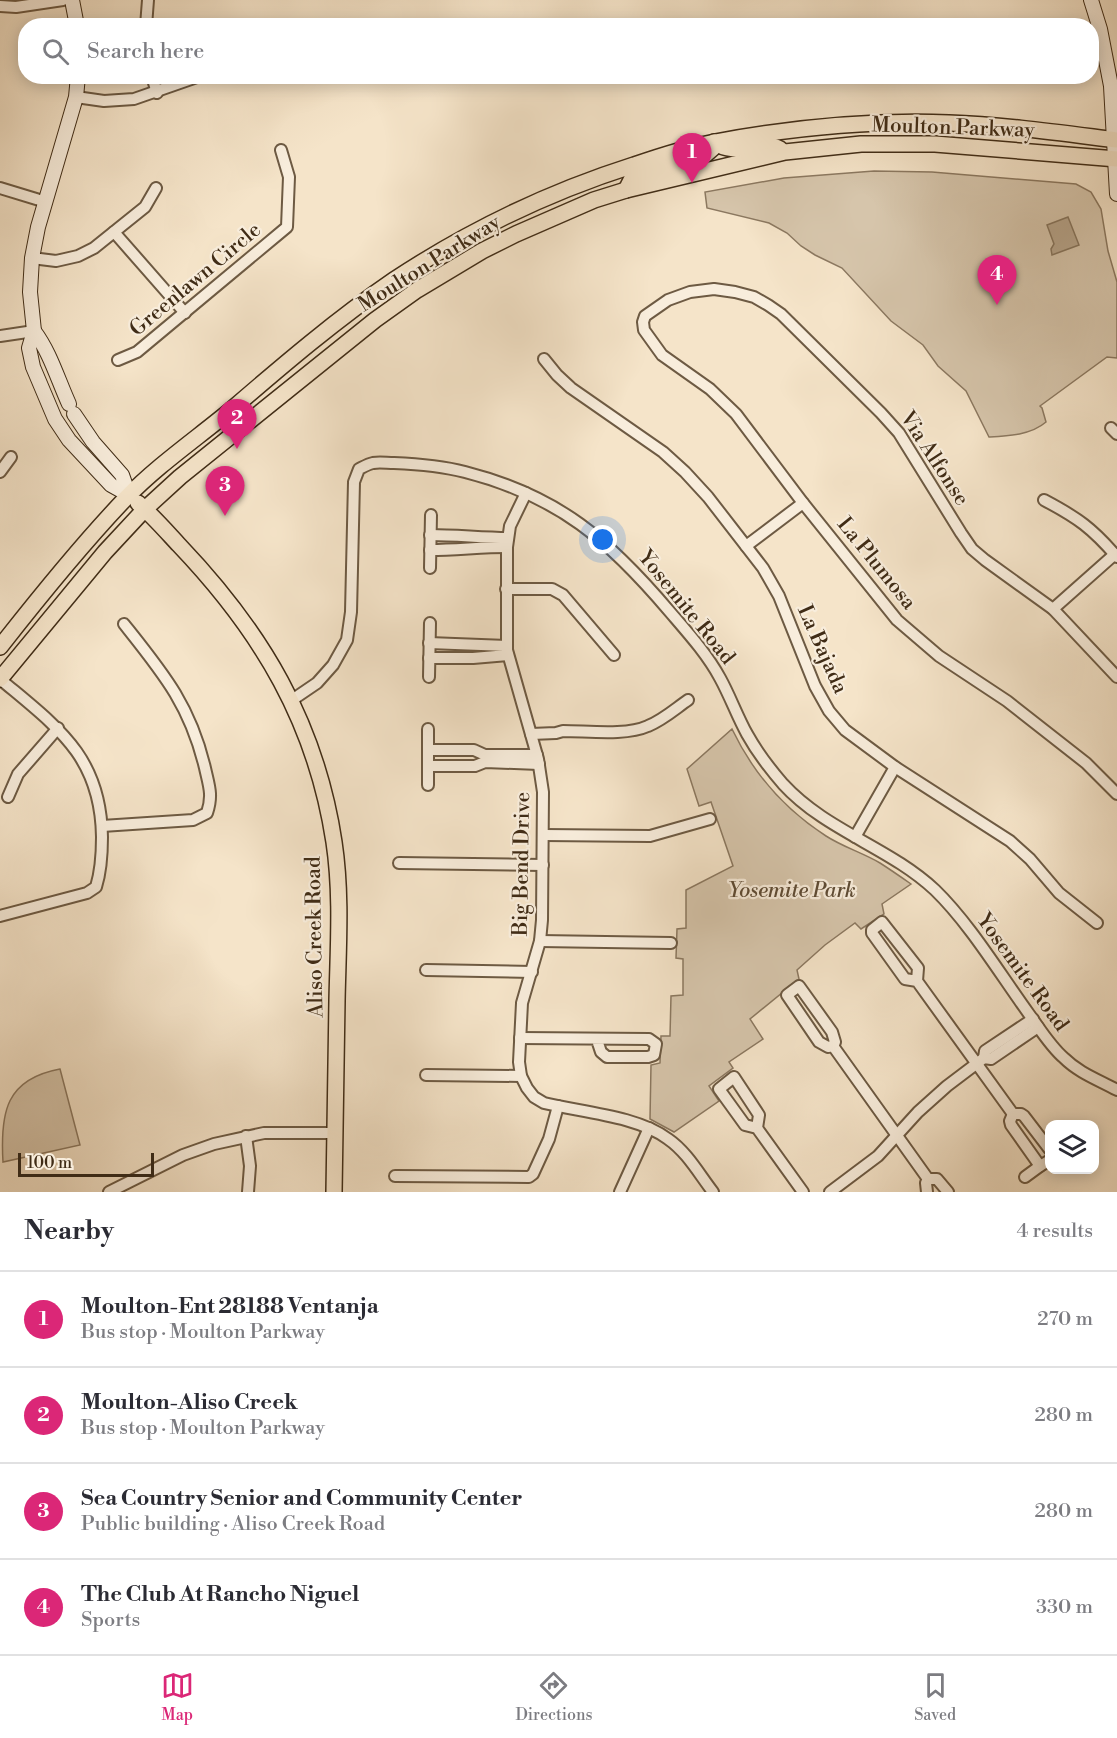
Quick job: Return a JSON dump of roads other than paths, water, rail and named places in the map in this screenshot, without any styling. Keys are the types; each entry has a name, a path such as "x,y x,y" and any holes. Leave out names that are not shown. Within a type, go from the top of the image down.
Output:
{"main road":[{"name":"Moulton Parkway","path":"0,647 49,585 129,495 271,374 391,282 466,237 531,204 609,172 714,142 784,132 901,123 987,125 1116,140"},
{"path":"626,190 632,178 705,155 713,148 714,142 725,149 735,150 774,145 785,152"},
{"name":"Moulton Parkway","path":"0,679 77,584 145,509 180,477 339,347 417,290 482,251 559,214 626,190 785,152 861,144 934,144 1116,159"},
{"path":"339,347 344,330 388,296 391,282"},
{"name":"Aliso Creek Road","path":"129,495 193,560 240,615 262,647 292,700 311,747 321,781 334,843 339,921 334,1192"}],"street":[{"path":"0,6 24,6 63,0"},
{"path":"72,0 75,18"},
{"path":"147,18 148,0"},
{"path":"1091,0 1097,18"},
{"path":"1099,26 1111,86 1116,140 1117,195"},
{"name":"Aliso Creek Road","path":"77,84 76,97 32,258 30,292 34,331 30,348 33,367 55,419 69,440 111,484 129,495"},
{"path":"154,84 157,93"},
{"path":"76,97 104,101 134,99 180,84"},
{"name":"Greenlawn Circle","path":"118,360 137,352 287,227 289,177 281,150"},
{"path":"0,188 46,202"},
{"path":"32,258 56,261 78,256 94,248 145,207 156,188"},
{"path":"114,232 185,313"},
{"name":"Via Alfonse","path":"643,322 650,311 668,300 690,292 714,289 754,297 781,314 899,433 972,549 1053,609 1117,677"},
{"name":"La Plumosa","path":"643,322 647,337 662,355 710,389 736,414 803,503 897,620 939,656 992,690 1086,763 1117,794"},
{"path":"0,336 34,331"},
{"name":"Aliso Creek Road","path":"34,331 44,344 72,409 93,442 122,475 129,495"},
{"name":"La Bajada","path":"544,359 571,388 649,442 685,472 708,497 763,568 779,596 815,686 829,711 844,730 895,767 1010,841 1030,859 1059,893 1097,923"},
{"path":"0,472 11,458"},
{"name":"Yosemite Road","path":"292,700 317,683 333,665 347,640 351,612 354,482 359,469 374,463 423,465 458,470 491,479 541,500 570,516 623,559 704,652 720,677 747,735 784,785 830,824 912,870 936,891 1064,1059 1087,1075 1117,1089"},
{"name":"Big Bend Drive","path":"521,1076 519,1038 522,1003 540,941 544,835 543,792 538,760 507,651 506,589 510,526 526,493"},
{"path":"1044,500 1080,519 1116,555 1053,609"},
{"path":"746,546 803,503"},
{"path":"430,568 431,515"},
{"path":"430,535 465,535 472,543"},
{"path":"430,550 465,550 472,543 508,543"},
{"path":"506,589 552,589 563,595 614,655"},
{"path":"429,676 430,623"},
{"path":"102,826 193,820 207,813 212,799 200,748 187,711 165,675 124,624"},
{"path":"429,643 473,643 478,651"},
{"path":"478,651 507,651"},
{"path":"429,658 473,658 478,651"},
{"path":"0,679 58,728 71,742 87,767 97,795 102,826 100,875 96,887 87,893 0,916"},
{"path":"530,730 556,726 563,731 629,731 646,728 663,719 688,699"},
{"path":"8,797 18,774 58,728"},
{"path":"428,729 428,785"},
{"path":"428,750 474,750 485,758 538,760"},
{"path":"428,766 475,766 485,758"},
{"path":"855,837 895,767"},
{"path":"544,835 650,836 710,819"},
{"path":"399,863 543,865"},
{"path":"917,981 918,968 882,922 872,930 872,933 905,979 917,981 980,1061 1013,1114"},
{"path":"540,941 671,943"},
{"path":"426,970 532,972"},
{"path":"799,986 832,1032 835,1042 833,1046 828,1047 819,1042 787,995 799,986"},
{"path":"830,1192 878,1156 918,1112 947,1086 980,1061 991,1059 1035,1023"},
{"path":"519,1038 649,1039 656,1044 656,1050 648,1057 608,1057 601,1052 597,1040"},
{"path":"833,1046 928,1179"},
{"path":"426,1075 521,1076 534,1097 544,1103 633,1122 649,1128 668,1139 684,1154 713,1192"},
{"path":"757,1128 759,1115 734,1077 718,1089 745,1125 757,1128 804,1192"},
{"path":"395,1176 529,1177 533,1174 549,1139 558,1106"},
{"path":"1013,1114 1024,1116 1045,1143"},
{"path":"1013,1114 1011,1125 1045,1163 1025,1177"},
{"path":"620,1192 649,1128"},
{"path":"109,1192 122,1190 183,1155 214,1144 264,1133 335,1133"},
{"path":"246,1136 250,1166 248,1192"},
{"path":"927,1192 928,1179"},
{"path":"928,1179 937,1179 948,1192"}],"place":[{"name":"Moulton-Ent 28188 Ventanja","path":"692,183"},
{"name":"The Club At Rancho Niguel","path":"997,305"},
{"name":"Moulton-Aliso Creek","path":"237,449"},
{"name":"Sea Country Senior and Community Center","path":"225,516"}],"park label":[{"name":"Yosemite Park","path":"792,890"}]}
